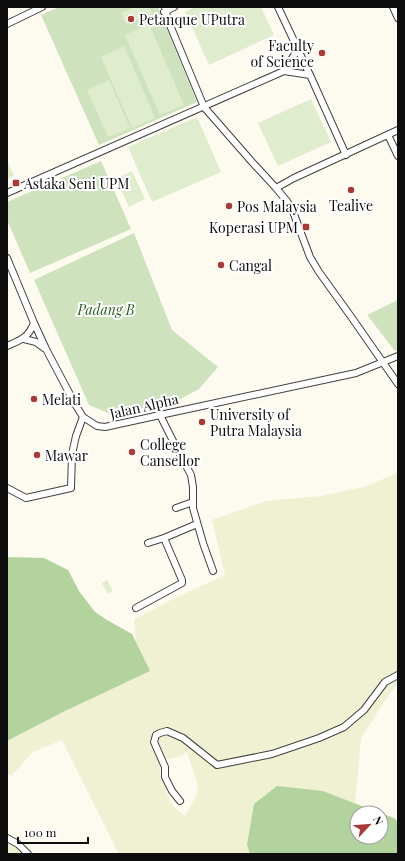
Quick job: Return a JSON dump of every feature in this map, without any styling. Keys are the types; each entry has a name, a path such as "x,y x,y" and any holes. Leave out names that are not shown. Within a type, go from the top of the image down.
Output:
{"street":[{"path":"7,24 42,7"},
{"path":"174,7 163,9 204,107 276,188 292,209 310,257 319,272 384,362 398,384"},
{"path":"278,7 346,154"},
{"path":"393,7 398,18"},
{"path":"284,71 298,49"},
{"path":"7,193 284,71 310,75"},
{"path":"276,188 294,178 398,130"},
{"path":"388,135 398,156"},
{"name":"Jalan Alpha","path":"7,258 34,324 75,404 83,417 97,426 105,428 356,373 398,356"},
{"path":"7,346 24,339 34,324"},
{"path":"24,339 36,342 46,349"},
{"path":"160,415 191,475 194,487 193,508 213,570"},
{"path":"7,488 26,498 71,488 72,454 76,436 83,417"},
{"path":"176,508 193,502"},
{"path":"148,543 197,524"},
{"path":"136,608 182,583 164,538"},
{"path":"180,801 172,791 165,777 165,767 154,742 156,735 167,732 183,738 217,765 272,754 319,738 344,727 364,710 385,682 398,674"},
{"path":"7,838 18,844 28,854"}],"green space":[{"path":"59,7 158,7 197,102 99,145 41,15"},
{"name":"Petanque UPutra","path":"135,7 149,7 152,13 126,24 121,13"},
{"path":"195,7 261,7 274,35 209,65 185,12"},
{"path":"149,24 184,105 160,115 125,35"},
{"path":"124,46 155,118 132,128 101,57"},
{"path":"109,80 130,128 108,137 87,90"},
{"path":"311,99 331,142 278,166 258,123"},
{"path":"197,117 221,172 152,202 128,147"},
{"path":"7,161 14,175 7,179"},
{"path":"101,161 131,229 30,273 7,220 7,202"},
{"path":"132,171 145,199 129,207 116,179"},
{"name":"Padang B","path":"134,233 172,330 218,367 199,389 175,402 110,414 89,405 34,280"},
{"path":"398,300 398,350 395,351 367,315"},
{"path":"398,472 398,684 390,693 361,738 355,803 323,791 247,845 250,854 119,854 62,740 33,752 11,776 7,773 7,741 63,712 149,671 136,642 134,620 169,601 225,575 212,520 266,501 321,496 368,486","holes":["187,752 198,785 197,794 185,816 172,805 160,776 160,762 179,757"]},
{"path":"7,557 44,558 68,570 79,591 95,612 132,634 150,671 63,712 7,741"},
{"path":"107,580 113,591 108,594 102,583"},
{"path":"277,786 323,791 359,805 349,805 349,845 389,845 389,816 394,818 398,822 398,854 250,854 247,845 254,804"},
{"path":"7,843 19,848 24,854 7,854"}],"place":[{"name":"Petanque UPutra","path":"131,19"},
{"name":"Faculty of Science","path":"322,53"},
{"name":"Astaka Seni UPM","path":"16,183"},
{"name":"Tealive","path":"351,190"},
{"name":"Pos Malaysia","path":"229,206"},
{"name":"Koperasi UPM","path":"306,227"},
{"name":"Cangal","path":"221,265"},
{"name":"Melati","path":"34,399"},
{"name":"University of Putra Malaysia","path":"202,422"},
{"name":"College Cansellor","path":"132,452"},
{"name":"Mawar","path":"37,455"}]}
